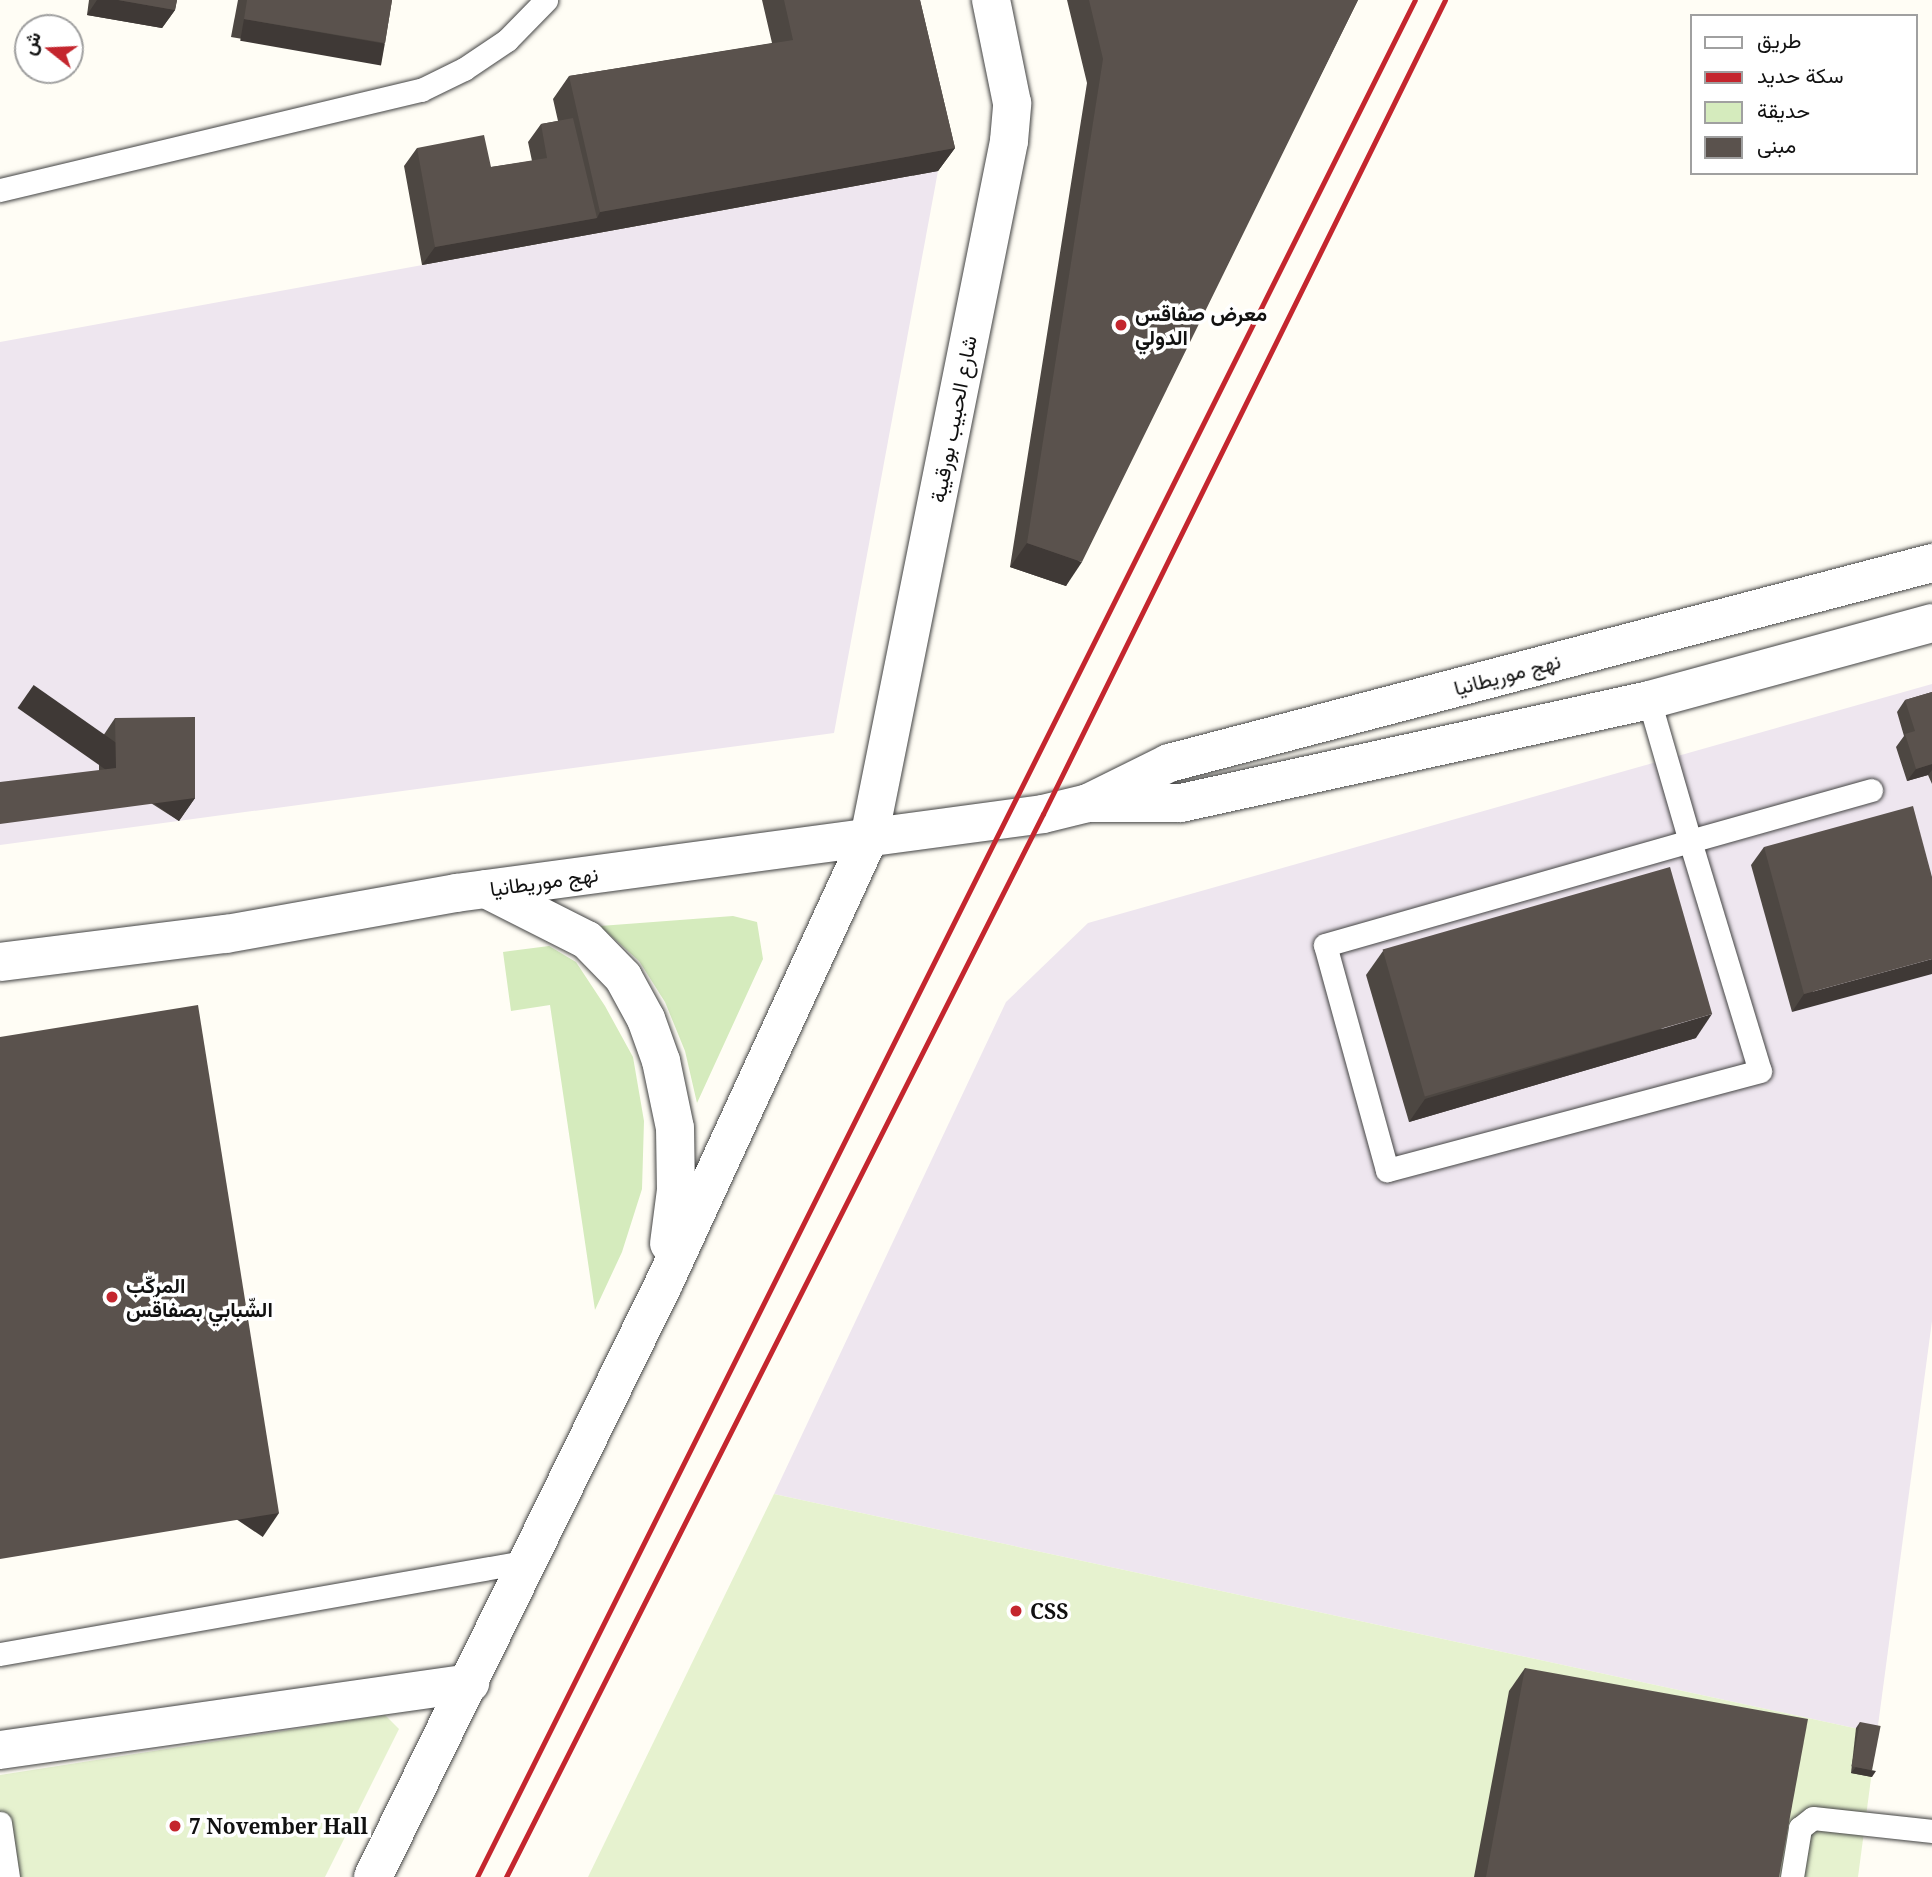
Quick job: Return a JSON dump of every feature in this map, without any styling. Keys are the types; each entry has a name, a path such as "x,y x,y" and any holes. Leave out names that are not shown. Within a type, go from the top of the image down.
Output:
{"street":[{"name":"شارع الحبيب بورقيبة","path":"373,1877 664,1281 869,838 1009,141 1013,103 991,0"},
{"name":"نهج موريطانيا","path":"1088,803 1169,763 1932,563"},
{"name":"نهج موريطانيا","path":"0,961 226,934 486,889 869,838 1088,803 1181,803 1649,699 1932,623"},
{"path":"486,889 587,940 623,976 646,1019 661,1061 675,1128 676,1190 664,1281"},
{"path":"0,1750 470,1683"}],"lane":[{"path":"0,190 421,90 464,69 507,40 546,0"},
{"path":"1649,699 1690,841 1760,1071 1387,1170 1325,945 1690,841 1871,790"},
{"path":"0,1654 529,1561"},
{"path":"1792,1877 1800,1828 1813,1818 1932,1831"},
{"path":"0,1823 8,1877"}],"shaded area":[{"path":"938,171 834,733 0,845 0,342"},
{"path":"1932,684 1932,1321 1877,1733 774,1494 1006,1002 1088,923"}],"green space":[{"path":"733,916 757,922 763,959 697,1103 685,1051 665,1002 639,961 600,926"},
{"path":"549,946 576,962 605,1006 633,1057 644,1121 642,1189 622,1252 595,1310 550,1005 511,1011 503,952"},
{"name":"CSS","path":"774,1494 1877,1733 1858,1877 588,1877"},
{"name":"7 November Hall","path":"385,1715 399,1729 325,1877 0,1877 0,1775"}],"building":[{"path":"118,0 177,0 175,10"},
{"path":"247,0 392,0 385,43 244,19"},
{"path":"784,0 920,0 955,148 600,212 569,76 793,40"},
{"name":"معرض صفاقس الدولي","path":"1089,0 1358,0 1082,562 1027,543 1103,59"},
{"path":"573,118 597,218 435,247 417,148 484,135 491,167 547,158 541,124"},
{"path":"1932,692 1932,764 1916,769 1905,734 1915,731 1905,700"},
{"path":"195,717 195,798 0,824 0,782 116,768 115,718"},
{"path":"1913,806 1932,877 1932,959 1804,994 1764,847"},
{"path":"1670,867 1712,1014 1425,1096 1383,949"},
{"name":"المركّب الشّبابي بصفاقس","path":"198,1005 279,1513 0,1559 0,1037"},
{"path":"1525,1668 1808,1719 1779,1877 1486,1877"},
{"path":"1860,1722 1881,1726 1872,1770 1851,1766"}],"railway":[{"path":"477,1877 1415,0"},
{"path":"506,1877 1043,814 1445,0"}],"place":[{"name":"معرض صفاقس الدولي","path":"1121,325"},
{"name":"المركّب الشّبابي بصفاقس","path":"112,1297"},
{"name":"CSS","path":"1016,1611"},
{"name":"7 November Hall","path":"175,1826"}]}
